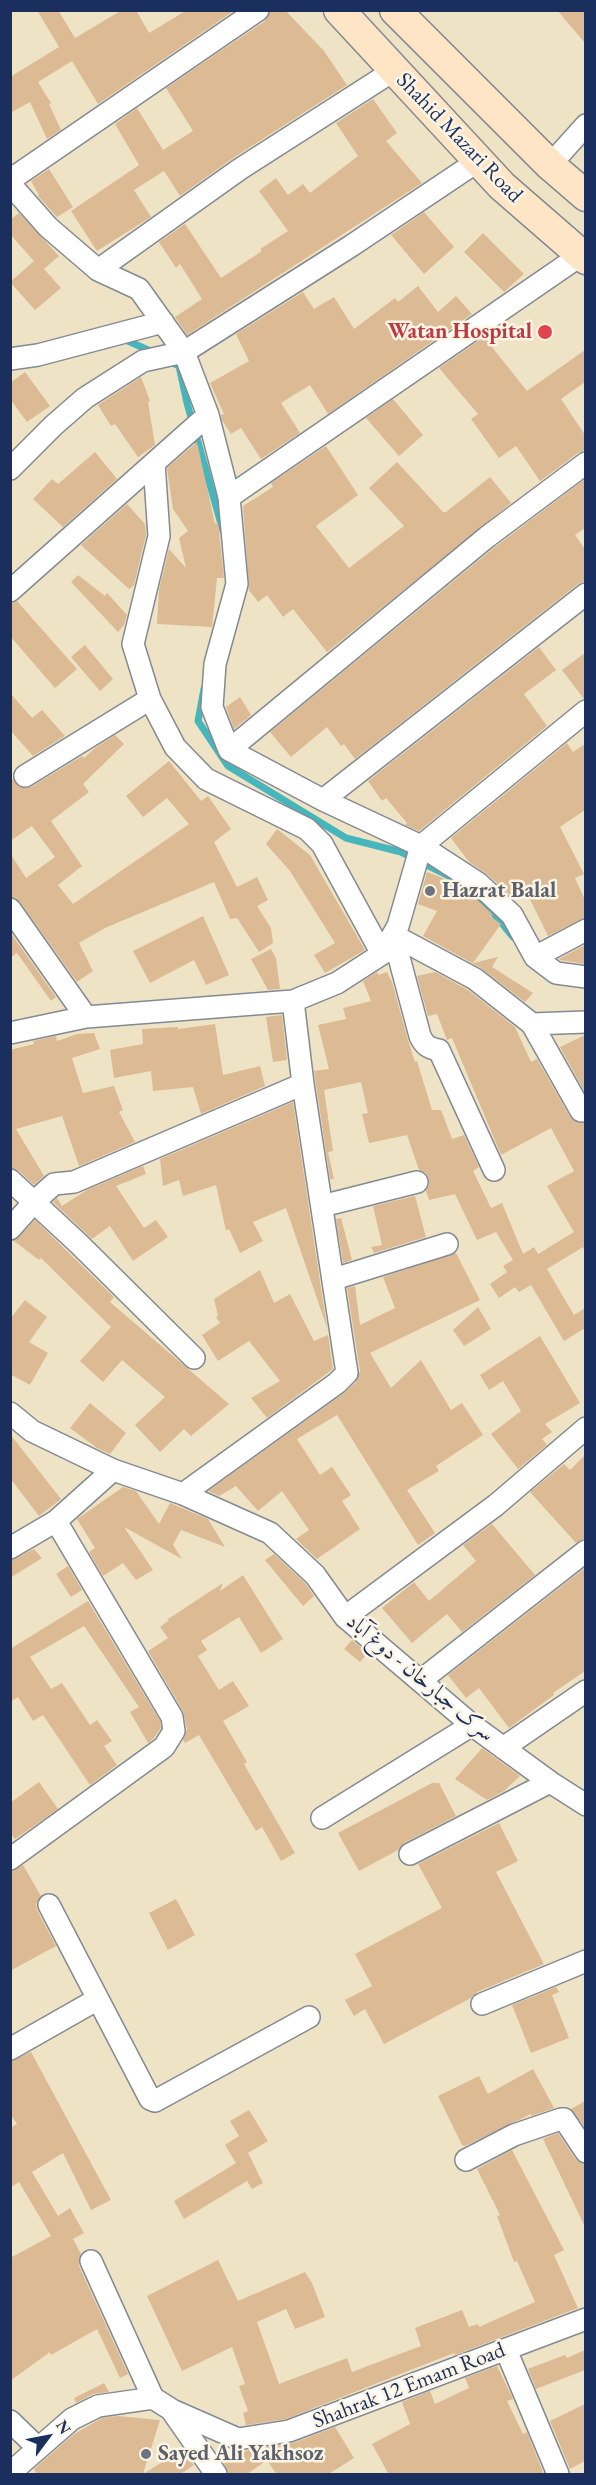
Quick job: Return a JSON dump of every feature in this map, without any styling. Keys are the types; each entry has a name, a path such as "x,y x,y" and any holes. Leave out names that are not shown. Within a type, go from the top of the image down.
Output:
{"main road":[{"name":"Shahid Mazari Road","path":"339,10 393,71 502,186 583,257"},
{"path":"402,13 550,165 585,196"}],"street":[{"path":"258,10 10,182 48,227 99,270 139,290 183,352 208,415 229,497 237,584 215,664 212,707 230,750 323,800 421,846 478,884 512,915 535,957 556,973 585,977"},
{"path":"99,270 240,169 393,71"},
{"path":"550,165 585,125"},
{"path":"10,469 54,425 86,398 143,361 183,352 351,246 478,161"},
{"path":"229,497 583,257"},
{"path":"10,359 38,355 163,322"},
{"path":"10,591 208,415"},
{"path":"154,463 159,536 133,644 150,699 176,747 206,779 308,829 322,844 382,954"},
{"path":"230,750 487,537 585,463"},
{"path":"323,800 585,594"},
{"path":"25,776 150,699"},
{"path":"10,1033 86,1017 293,1000 337,983 382,954 398,926 421,846 585,711"},
{"path":"10,909 86,1017"},
{"path":"535,957 585,930"},
{"path":"393,935 475,979 532,1023 581,1111"},
{"path":"393,935 420,1036 424,1044 438,1050 494,1170"},
{"path":"183,1494 328,1390 346,1373 334,1279 303,1084 293,1000"},
{"path":"532,1023 585,1022"},
{"path":"10,1229 35,1201 54,1185 74,1182 303,1084"},
{"path":"10,1180 35,1201 194,1358"},
{"path":"322,1206 417,1182"},
{"path":"334,1279 447,1244"},
{"name":"سرک جبارخان - دوغ آباد","path":"10,1413 32,1431 113,1470 183,1494 270,1533 315,1575 345,1617 472,1725 585,1805"},
{"path":"345,1617 496,1505 585,1428"},
{"path":"10,1548 56,1521 113,1470"},
{"path":"10,1859 164,1746 174,1731 172,1717 56,1521"},
{"path":"420,1680 585,1551"},
{"path":"503,1748 585,1691"},
{"path":"322,1818 472,1725"},
{"path":"410,1854 550,1782"},
{"path":"49,1905 147,2094 155,2101 309,2017"},
{"path":"482,2004 585,1961"},
{"path":"10,2049 98,1999"},
{"path":"466,2160 514,2135 561,2119 564,2119 585,2152"},
{"path":"10,2421 26,2464 72,2419 98,2406 153,2398 91,2261"},
{"name":"Shahrak 12 Emam Road","path":"153,2398 172,2410 238,2439 289,2431 585,2319"},
{"path":"506,2350 558,2475"},
{"path":"172,2410 216,2475"}],"building":[{"path":"37,10 58,10 75,38 122,10 136,10 149,33 187,10 235,10 98,104 72,61 38,82 51,103 49,104 61,130 47,139 30,102 10,113 10,77 59,47"},
{"path":"271,10 285,10 324,51 347,85 233,158 180,196 164,171 134,190 151,217 97,251 71,211 139,165 115,124 137,108 163,150 193,131 166,88 265,21"},
{"path":"557,10 585,10 585,43"},
{"path":"373,99 397,133 386,141 422,183 187,335 175,317 202,299 180,264 176,268 159,242 185,224 221,278 262,251 260,249 288,231 259,191 276,178 288,195 303,184 310,193 358,156 336,123"},
{"path":"49,169 73,207 57,217 38,196 31,181"},
{"path":"424,212 454,247 424,274 391,235"},
{"path":"19,213 59,256 44,269 61,288 35,310 10,282 34,261 10,234 10,220"},
{"path":"483,233 524,274 504,292 464,252"},
{"path":"418,286 438,312 456,296 472,314 328,414 310,385 281,403 300,433 261,459 241,428 231,434 222,420 221,415 224,414 210,383 249,361 236,334 303,292 314,309 334,297 354,329 395,298 398,302"},
{"path":"484,337 527,391 585,350 585,382 561,399 585,435 585,450 540,481 516,446 499,458 471,419 478,414 439,368"},
{"path":"25,372 50,406 27,422 10,399 10,383"},
{"path":"141,377 150,401 148,402 155,445 138,457 115,424 111,426 98,405"},
{"path":"393,399 423,435 399,456 366,418"},
{"path":"197,442 215,524 218,522 224,578 217,578 212,627 157,624 159,590 169,549 186,568 179,538 188,531 173,509 167,468"},
{"path":"326,446 358,495 316,526 349,568 404,526 369,488 397,462 443,512 490,477 511,503 327,652 293,609 283,617 267,595 258,602 249,590 243,506 273,487 271,483"},
{"path":"95,452 117,479 63,527 33,499 52,479 58,484"},
{"path":"585,479 585,528 575,535 585,549 585,581 578,584 355,759 344,744 341,746 327,727 291,757 270,732 495,547"},
{"path":"127,504 145,524 146,535 134,585 129,589 81,545"},
{"path":"78,575 105,596 107,593 127,615 124,625 118,632 71,582"},
{"path":"17,601 77,669 55,688 10,636 10,603"},
{"path":"85,645 113,679 100,691 71,657"},
{"path":"539,647 556,670 524,694 547,726 419,831 405,825 407,823 386,798 382,801 368,781"},
{"path":"585,653 585,698 584,699 562,670"},
{"path":"10,693 32,718 42,710 65,736 33,756 10,730"},
{"path":"240,697 251,715 234,729 226,707"},
{"path":"115,735 124,744 83,784 89,792 51,821 82,866 58,885 73,904 189,824 167,798 143,817 126,796 169,761 201,801 208,796 231,829 214,842 237,887 257,877 268,900 257,906 271,928 273,943 259,952 237,918 230,919 214,882 105,928 79,943 93,971 77,982 20,902 10,897 10,853 26,878 55,857 32,826 10,841 10,780 13,779 19,787 31,787 82,756 84,758"},
{"path":"567,743 573,752 585,744 585,810 560,827 584,874 575,878 585,900 585,917 548,936 525,889 514,899 487,874 469,862 451,838"},
{"path":"277,829 310,855 365,950 325,973 314,955 335,943 290,871 266,844"},
{"path":"427,872 453,882 470,893 493,915 490,916 501,924 473,963 498,957 492,967 533,993 525,1002 481,968 423,936 437,911 418,904"},
{"path":"203,916 229,975 206,985 194,960 150,983 133,951"},
{"path":"10,932 56,997 51,1001 17,953 10,958"},
{"path":"585,945 585,964 559,959"},
{"path":"271,949 276,958 280,989 268,990 251,959"},
{"path":"377,972 379,975 387,972 392,982 408,1040 432,1110 441,1110 452,1139 464,1135 479,1167 473,1171 491,1208 502,1203 523,1254 534,1247 538,1254 574,1232 547,1186 574,1171 551,1128 501,1155 452,1038 447,1040 437,1014 428,1016 417,976 435,972 468,990 515,1027 531,1062 537,1059 570,1117 575,1122 585,1123 585,1252 583,1247 547,1269 574,1315 585,1308 585,1328 564,1341 531,1285 519,1292 515,1287 499,1298 490,1284 507,1272 503,1266 513,1260 496,1232 477,1240 455,1194 429,1200 426,1191 429,1178 426,1173 419,1170 407,1135 369,1143 362,1114 368,1113 361,1082 324,1090 333,1151 328,1152 334,1179 330,1179 314,1071 329,1069 318,1025 346,1019 343,1008 371,1001 363,981"},
{"path":"282,1015 287,1060 273,1062 266,1017"},
{"path":"215,1024 223,1075 260,1066 265,1086 201,1114 193,1087 153,1091 151,1071 114,1078 110,1050 143,1044 142,1029 178,1027 178,1029"},
{"path":"94,1033 100,1049 72,1058 83,1093 114,1086 123,1110 119,1112 135,1142 79,1166 62,1116 16,1129 44,1176 34,1185 19,1171 10,1168 10,1050 34,1044 33,1041 56,1036 57,1041 77,1034"},
{"path":"585,1035 585,1093 560,1047"},
{"path":"293,1102 327,1328 286,1208 253,1222 263,1241 240,1253 229,1229 226,1231 216,1185 183,1196 179,1180 163,1186 160,1159"},
{"path":"143,1166 146,1174 116,1186 144,1228 156,1220 168,1237 133,1261 110,1226 92,1239 53,1202 57,1198 62,1206 87,1190"},
{"path":"415,1196 426,1237 374,1253 371,1247 382,1245 373,1206"},
{"path":"341,1218 352,1260 343,1263 336,1219"},
{"path":"35,1220 114,1297 110,1302 229,1404 191,1436 184,1429 160,1452 135,1425 165,1397 122,1360 103,1382 80,1361 111,1327 41,1258 39,1260 14,1241"},
{"path":"456,1253 480,1300 370,1353 391,1388 421,1360 451,1410 462,1403 483,1435 436,1466 439,1471 407,1490 435,1533 418,1545 337,1415 297,1439 320,1475 332,1467 351,1495 342,1501 360,1529 317,1559 296,1539 309,1530 282,1491 258,1511 236,1486 219,1496 208,1491 356,1382 360,1371 347,1288 355,1286 360,1325 395,1308 383,1277"},
{"path":"260,1270 274,1303 290,1294 314,1341 328,1335 333,1369 267,1418 251,1398 280,1381 249,1341 218,1361 202,1335 220,1323 216,1317 218,1316 214,1299"},
{"path":"25,1300 47,1317 29,1342 48,1353 30,1385 10,1374 10,1319"},
{"path":"478,1307 491,1329 464,1346 453,1330"},
{"path":"540,1336 580,1403 545,1424 552,1432 542,1439 547,1445 518,1469 491,1434 521,1411 503,1381 489,1390 480,1375"},
{"path":"90,1403 126,1433 110,1454 97,1448 70,1428"},
{"path":"10,1434 61,1499 39,1516 10,1478"},
{"path":"585,1455 585,1538 576,1543 530,1492 564,1464 570,1470"},
{"path":"123,1487 136,1491 159,1524 170,1503 208,1519 225,1547 181,1530 173,1545 182,1559 124,1527 153,1570 136,1580 123,1563 103,1576 89,1552 95,1548 77,1519"},
{"path":"492,1524 535,1575 462,1632 447,1614 412,1643 382,1608 414,1582 429,1601 476,1561 463,1545"},
{"path":"34,1549 42,1558 10,1578 10,1561"},
{"path":"274,1554 305,1583 314,1596 303,1606 265,1560"},
{"path":"68,1566 82,1590 71,1597 56,1574"},
{"path":"585,1568 585,1671 509,1728 479,1688 466,1698 448,1675"},
{"path":"243,1575 283,1639 261,1653 239,1617 201,1641 207,1650 198,1656 219,1690 233,1681 249,1706 223,1721 247,1762 244,1764 295,1853 281,1861 262,1827 256,1831 199,1735 185,1743 183,1740 187,1729 183,1711 148,1651 168,1638 160,1627 168,1619 223,1583 220,1591"},
{"path":"88,1601 160,1721 161,1728 148,1743 130,1712 139,1707 84,1626 30,1657 51,1689 62,1683 90,1725 97,1720 112,1741 104,1746 117,1765 90,1785 43,1715 33,1721 18,1697 10,1702 10,1649"},
{"path":"352,1640 368,1653 360,1662 344,1649"},
{"path":"482,1748 520,1776 504,1791 487,1800 455,1779"},
{"path":"39,1782 58,1809 15,1839 10,1832 10,1803"},
{"path":"432,1783 439,1783 456,1816 404,1843 398,1850 359,1871 338,1833"},
{"path":"499,1823 518,1861 496,1872 544,1964 477,1992 471,1998 384,2044 365,2009 354,2016 345,2000 372,1986 355,1954 442,1908 418,1864"},
{"path":"23,1865 41,1896 36,1904 37,1910 56,1946 10,1971 10,1872"},
{"path":"176,1899 195,1935 168,1950 149,1913"},
{"path":"556,1987 559,1992 552,1995 569,2038 531,2053 512,2005"},
{"path":"31,2052 111,2200 91,2210 63,2153 32,2172 58,2216 70,2208 84,2233 73,2239 81,2254 79,2266 128,2374 120,2378 97,2329 51,2355 50,2352 10,2381 10,2258 51,2236 19,2182 10,2188 10,2128 17,2124 10,2114 10,2062"},
{"path":"533,2069 554,2108 531,2116 531,2114 465,2146 462,2145 438,2096 479,2076 488,2094"},
{"path":"585,2101 585,2128 571,2109"},
{"path":"249,2110 268,2141 248,2153 263,2183 252,2189 247,2181 184,2219 174,2201 236,2163 225,2145 239,2136 230,2121"},
{"path":"558,2133 576,2160 585,2165 585,2227 543,2139"},
{"path":"512,2150 564,2250 554,2255 578,2308 455,2355 454,2353 286,2419 246,2425 243,2413 248,2411 239,2386 245,2384 232,2347 182,2371 147,2296 218,2260 238,2301 305,2272 312,2283 325,2317 295,2329 286,2309 257,2322 279,2384 347,2358 352,2372 421,2346 415,2328 462,2310 469,2327 478,2324 479,2327 535,2302 517,2261 514,2262 497,2216 500,2215 477,2169"},
{"path":"585,2350 585,2370 536,2389 528,2369 565,2355 567,2358"},
{"path":"497,2366 513,2399 507,2401 523,2434 527,2432 544,2475 389,2475 372,2444 410,2424 402,2402 430,2391 435,2404 469,2388 465,2378"},
{"path":"104,2383 109,2392 93,2394 76,2403 74,2398"},
{"path":"585,2404 585,2461 570,2469 550,2421"},
{"path":"118,2416 160,2420 143,2474 183,2449 194,2465 179,2475 37,2475 34,2469 74,2434 102,2418"},
{"path":"335,2427 354,2458 327,2475 277,2475 267,2460 246,2475 228,2475 224,2463 245,2451 293,2443"}],"waterway":[{"path":"121,338 155,353"},
{"path":"175,364 179,366 187,403 223,531"},
{"path":"204,689 198,721 228,766 346,838 401,852 447,875 486,904 513,937"}],"place":[{"name":"Watan Hospital","path":"545,332"},
{"name":"Hazrat Balal","path":"430,891"},
{"name":"Sayed Ali Yakhsoz","path":"146,2454"}]}
